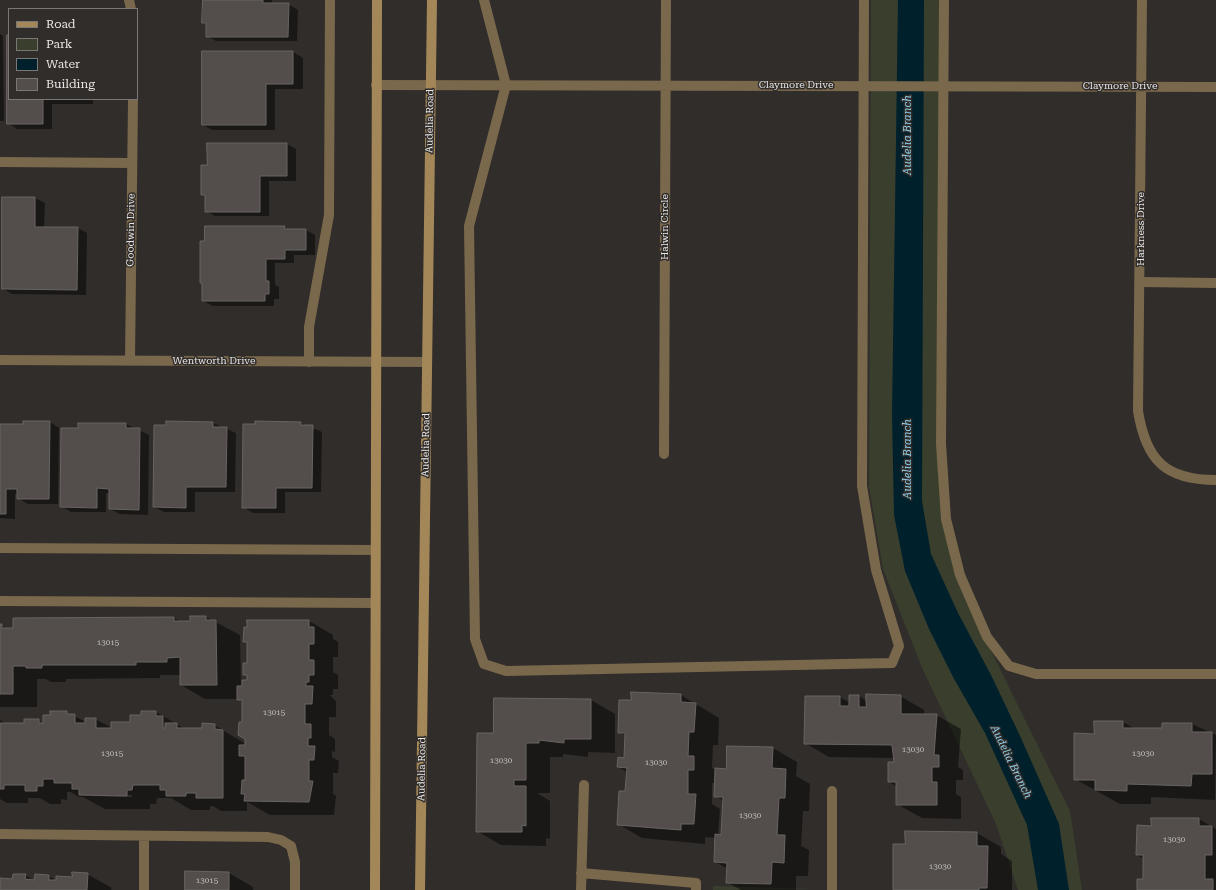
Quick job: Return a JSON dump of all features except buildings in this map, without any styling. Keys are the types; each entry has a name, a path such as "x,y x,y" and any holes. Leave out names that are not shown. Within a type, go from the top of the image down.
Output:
{"main road":[{"path":"375,890 377,0"},
{"name":"Audelia Road","path":"420,890 432,0"}],"street":[{"path":"309,362 310,327 329,215 330,0"},
{"path":"484,0 506,85 469,226 475,639 484,664 506,671 892,663 899,646 876,570 862,486 864,0"},
{"name":"Halwin Circle","path":"664,454 666,0"},
{"path":"944,0 941,444 946,519 960,575 987,637 1009,666 1036,674 1216,674"},
{"name":"Harkness Drive","path":"1142,0 1138,411 1142,434 1152,455 1173,473 1204,480 1216,480"},
{"name":"Claymore Drive","path":"376,85 1216,87"},
{"name":"Goodwin Drive","path":"130,361 133,100"},
{"path":"0,162 132,163"},
{"path":"1140,282 1216,283"},
{"name":"Wentworth Drive","path":"0,360 427,362"},
{"path":"0,548 375,550"},
{"path":"0,601 375,603"},
{"path":"581,890 584,785"},
{"path":"832,791 832,890"},
{"path":"0,834 268,837 281,840 291,846 295,862 295,890"},
{"path":"144,836 144,890"},
{"path":"581,873 696,884 696,890"}],"green space":[{"path":"871,0 944,0 943,496 973,614 1070,811 1082,890 1018,890 996,824 923,670 883,569 869,487"},
{"path":"713,886 816,889 713,890"}],"water":[{"name":"Audelia Branch","path":"898,0 924,0 922,501 931,554 958,613 991,675 1021,738 1059,824 1069,890 1038,890 1027,825 985,733 953,677 929,629 905,571 894,515 892,415"}]}
